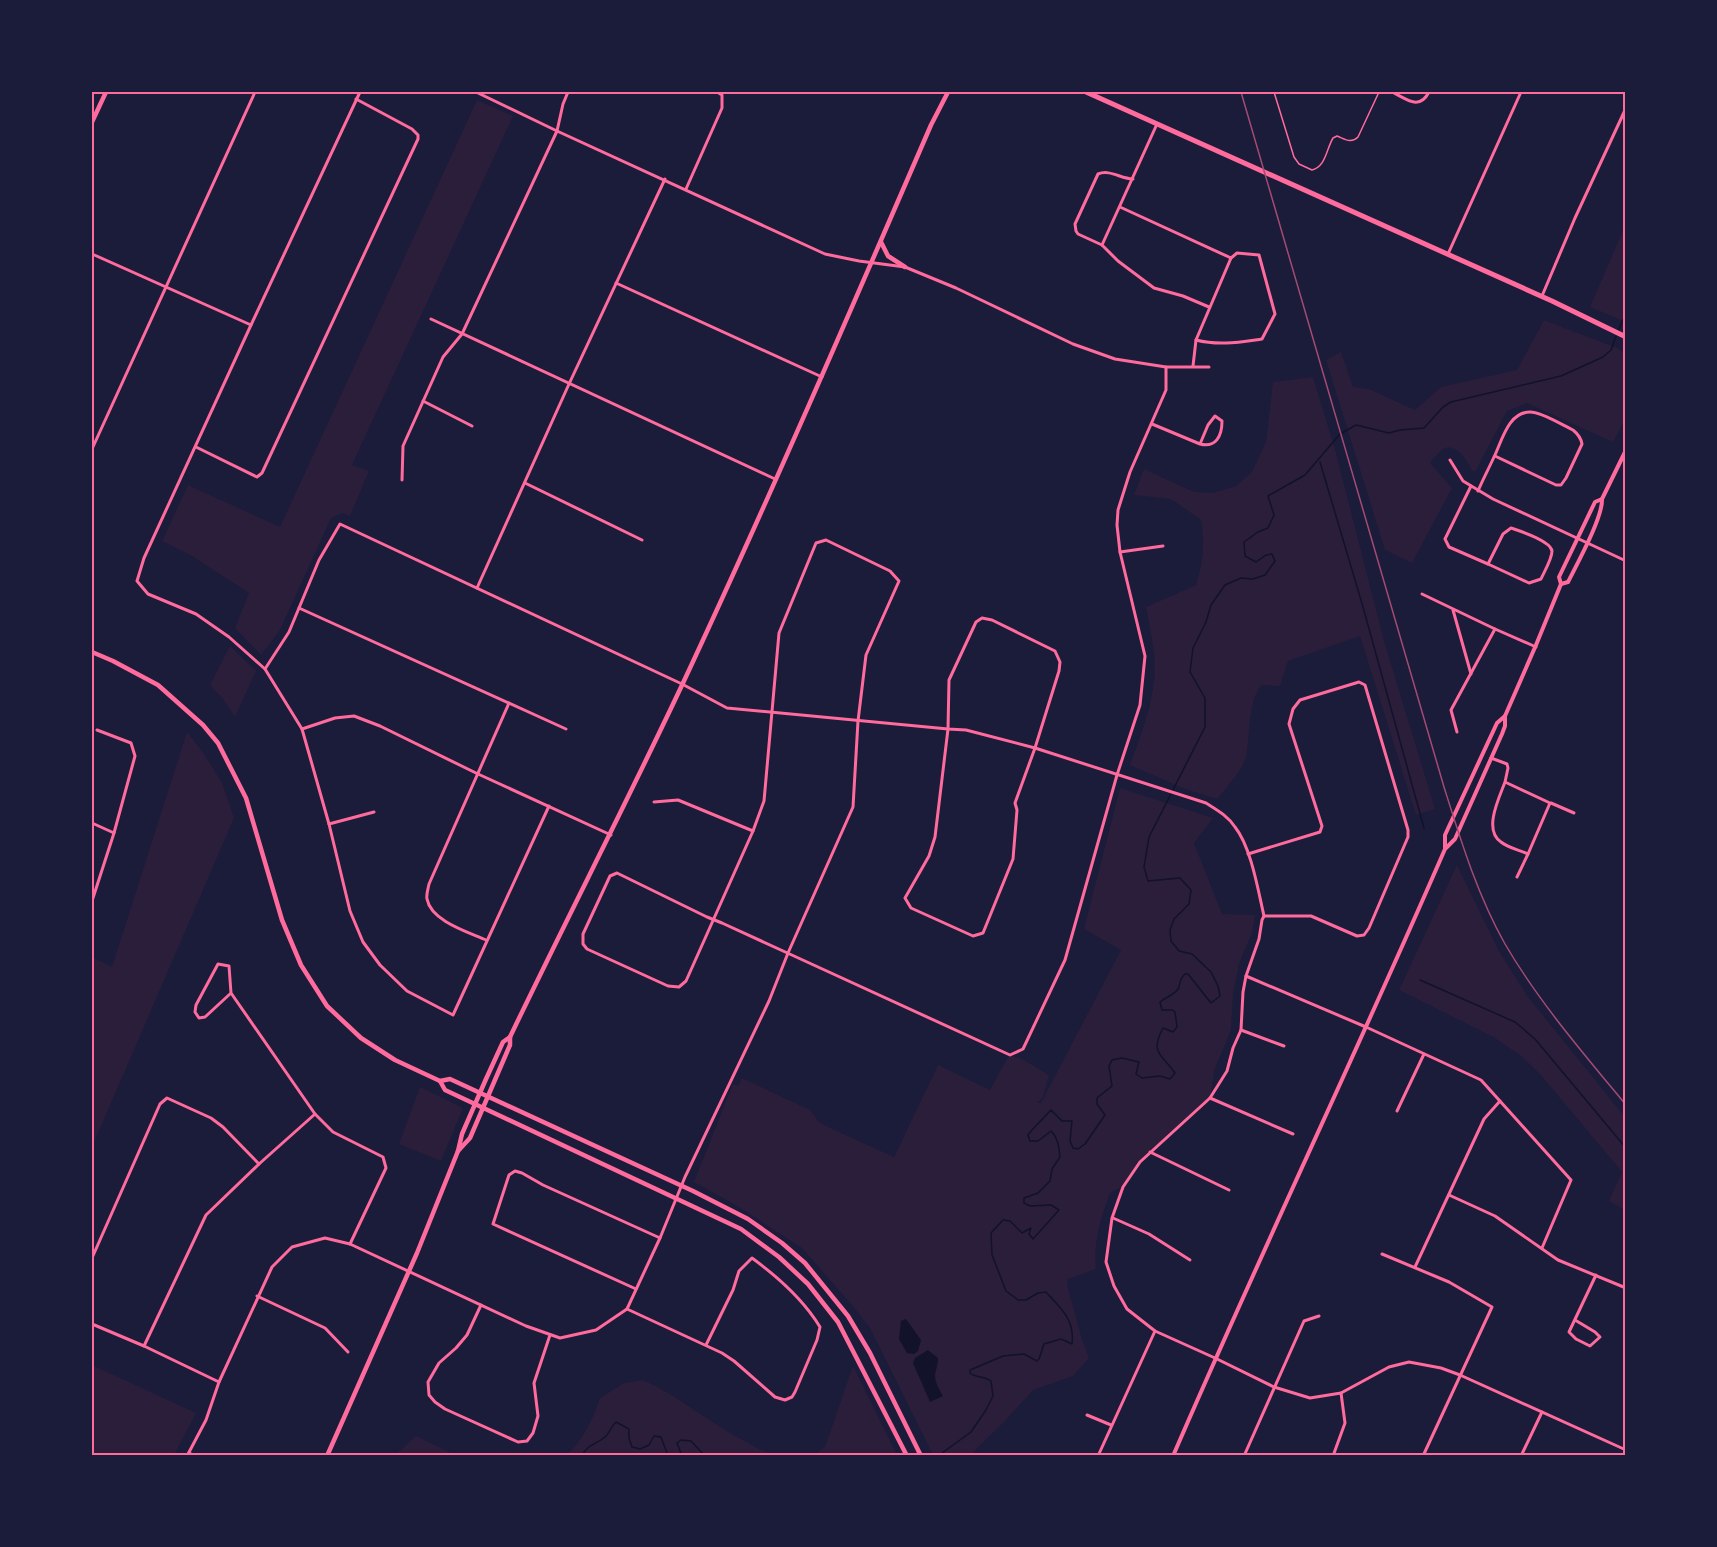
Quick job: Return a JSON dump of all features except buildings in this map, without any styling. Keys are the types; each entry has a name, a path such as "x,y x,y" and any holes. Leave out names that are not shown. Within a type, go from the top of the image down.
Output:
{"main road":[{"path":"92,122 106,92"},
{"path":"327,1455 417,1253 480,1093 611,835 682,684 822,377 930,125 948,92"},
{"path":"1086,92 1624,336"},
{"path":"880,241 888,256 905,267"},
{"path":"92,652 158,685 195,717 218,743 246,798 282,920 301,965 327,1006 361,1038 395,1060 440,1081 445,1090 741,1229 779,1257 808,1284 838,1322 907,1455"},
{"path":"458,1151 470,1138 510,1046 510,1037"},
{"path":"440,1081 450,1079 681,1186 748,1219 782,1243 805,1263 848,1316 870,1353 921,1455"}],"street":[{"path":"92,449 255,92"},
{"path":"360,92 144,558 137,581 148,594 196,614 229,637 265,669 302,729 329,824 350,911 363,942 380,965 407,991 453,1015 549,806"},
{"path":"476,92 825,254 905,267 956,288 1083,348 1115,359 1166,367 1209,367"},
{"path":"402,480 403,446 443,357 462,334 557,131 568,92"},
{"path":"686,189 722,108 722,95 717,92"},
{"path":"1392,92 1413,102 1422,102 1429,92"},
{"path":"1448,255 1521,92"},
{"path":"196,447 257,477 262,473 418,139 418,135 412,129 356,99"},
{"path":"1542,297 1575,218 1626,108"},
{"path":"1102,245 1157,124"},
{"path":"1133,179 1125,179 1104,171 1098,174 1075,224 1076,231 1102,245 1118,261 1154,288 1183,296 1209,307"},
{"path":"477,588 665,179"},
{"path":"1120,207 1231,258"},
{"path":"1193,367 1196,340 1231,258 1237,253 1259,255 1275,314 1262,339 1228,344 1196,340"},
{"path":"92,254 251,325"},
{"path":"616,283 822,377"},
{"path":"431,319 775,479"},
{"path":"195,1455 188,1454 206,1420 219,1382 257,1296 272,1267 292,1247 325,1238 350,1244 526,1326 560,1338 596,1330 627,1309 660,1239 681,1186 769,1001 788,953 853,807 858,721 866,655 899,581 890,571 826,540 816,543 778,633 764,801 753,831 714,920 686,981 679,987 668,986 587,950 583,944 583,934 610,876 617,873 714,920 788,953 1010,1055 1023,1049 1065,960 1117,775 1140,705 1145,656 1120,552 1118,510 1130,471 1166,390 1166,367"},
{"path":"423,401 472,426"},
{"path":"1478,491 1509,424 1520,415 1528,412 1537,413 1573,430 1578,434 1582,444 1561,485 1556,485 1495,456"},
{"path":"1152,424 1200,444 1207,446 1220,437 1222,421 1215,416 1208,425 1200,444"},
{"path":"1561,584 1568,582 1587,543 1603,506 1602,499 1626,450"},
{"path":"1450,460 1463,481 1493,500 1626,561"},
{"path":"525,483 642,540"},
{"path":"1471,486 1445,539 1449,547 1529,583 1541,579 1552,553 1545,542 1510,528 1503,534 1488,564"},
{"path":"1445,849 1445,835 1497,723 1504,716 1536,647 1561,584 1559,577 1595,502 1602,499"},
{"path":"265,669 290,632 319,560 340,524 682,684 727,708 966,730 1035,748 1206,803 1224,815 1239,833 1248,854 1264,916 1259,939 1246,976 1241,1030 1227,1071 1210,1098 1140,1162 1123,1187 1112,1218 1106,1262 1114,1286 1127,1309 1155,1331 1274,1387 1310,1398 1341,1393 1389,1367 1409,1362 1441,1368 1460,1375 1626,1450"},
{"path":"1120,552 1163,546"},
{"path":"1422,594 1536,647"},
{"path":"299,608 566,729"},
{"path":"1453,610 1472,674"},
{"path":"982,618 992,620 1055,651 1060,662 1035,748 1015,803 1017,810 1013,859 983,933 973,936 911,908 906,898 929,856 935,837 948,729 949,680 976,622 982,618"},
{"path":"1457,732 1451,710 1495,629"},
{"path":"1248,854 1320,832 1322,826 1289,724 1293,709 1300,700 1359,682 1365,685 1408,830 1408,837 1369,928 1364,935 1357,936 1311,916 1264,916"},
{"path":"486,940 439,918 432,911 426,898 429,884 509,703"},
{"path":"302,729 335,718 354,716 380,726 611,835"},
{"path":"1173,1455 1215,1358 1390,977 1445,849 1455,839 1505,726 1504,716"},
{"path":"92,901 135,756 131,743 97,730"},
{"path":"1488,743 1488,753 1491,758 1507,764 1508,768 1494,812 1496,836 1501,842 1528,854"},
{"path":"1505,782 1574,813"},
{"path":"654,802 678,800 753,831"},
{"path":"1516,877 1550,803"},
{"path":"329,824 374,812"},
{"path":"92,823 114,833"},
{"path":"231,993 205,1017 199,1018 195,1012 196,1005 218,964 229,966 231,993 315,1114 333,1132 383,1156 386,1168 350,1244"},
{"path":"1246,976 1366,1027 1481,1080 1571,1180 1542,1248"},
{"path":"1241,1030 1284,1046"},
{"path":"1397,1111 1424,1054"},
{"path":"92,1258 160,1104 167,1098 211,1118 223,1127 259,1164"},
{"path":"1210,1098 1293,1134"},
{"path":"1414,1267 1484,1119 1500,1101"},
{"path":"144,1346 206,1215 315,1114"},
{"path":"1150,1152 1229,1190"},
{"path":"636,1289 493,1224 509,1175 516,1171 522,1173 660,1239"},
{"path":"1449,1195 1495,1216 1558,1260 1626,1288"},
{"path":"1112,1218 1149,1234 1190,1260"},
{"path":"1382,1254 1449,1282 1492,1307 1423,1455"},
{"path":"627,1309 706,1345 734,1361 775,1397 784,1400 792,1397 795,1392 817,1340 820,1327 808,1308 769,1270 752,1258 739,1271 733,1290 706,1345"},
{"path":"1575,1320 1600,1337 1590,1346 1576,1339 1569,1332 1596,1275"},
{"path":"257,1296 325,1328 348,1352"},
{"path":"481,1305 467,1335 439,1363 428,1382 429,1395 445,1409 518,1442 527,1441 533,1433 538,1416 534,1383 550,1335"},
{"path":"1244,1455 1304,1321 1319,1316"},
{"path":"92,1324 219,1382"},
{"path":"1098,1455 1155,1331"},
{"path":"1333,1455 1345,1423 1341,1393"},
{"path":"1521,1455 1542,1412"},
{"path":"1087,1415 1112,1425"}],"lane":[{"path":"1274,92 1294,157 1299,164 1312,170 1319,168 1323,162 1333,138 1337,136 1349,141 1358,137 1379,92"}],"shaded area":[{"path":"477,100 513,116 352,465 369,471 350,516 342,513 331,518 280,630 261,655 235,628 249,593 192,556 162,541 188,485 280,527"},
{"path":"1625,226 1625,322 1590,307"},
{"path":"1544,320 1625,353 1625,420 1613,442 1527,403 1507,411 1475,472 1461,454 1453,448 1443,449 1430,463 1452,488 1412,563 1385,550 1326,360 1341,352 1353,387 1369,389 1415,410 1441,387 1517,370"},
{"path":"1313,377 1336,453 1384,641 1435,809 1416,815 1360,636 1288,661 1280,686 1262,685 1257,691 1252,708 1246,757 1234,779 1217,799 1185,789 1130,765 1153,691 1154,653 1146,607 1196,585 1203,545 1201,520 1171,499 1134,495 1144,469 1194,492 1213,493 1236,486 1252,472 1266,442 1273,382"},
{"path":"230,646 256,671 235,717 210,685"},
{"path":"187,732 222,783 234,818 92,1147 92,957 112,967"},
{"path":"1120,788 1213,818 1194,843 1222,914 1255,915 1252,933 1239,964 1233,993 1231,1030 1214,1071 1210,1099 1140,1162 1123,1186 1110,1193 1098,1230 1096,1269 1068,1279 1067,1285 1089,1358 1073,1376 1033,1390 972,1455 934,1455 870,1328 802,1248 739,1207 694,1182 733,1084 738,1086 742,1078 810,1110 819,1122 828,1127 894,1157 938,1065 990,1090 1009,1055 1022,1059 1049,1075 1043,1097 1037,1103 1041,1103 1121,950 1084,929"},
{"path":"1457,865 1499,951 1528,997 1625,1117 1625,1210 1609,1201 1622,1172 1540,1074 1521,1056 1495,1038 1399,990"},
{"path":"420,1087 463,1108 441,1161 399,1144"},
{"path":"906,1319 921,1340 918,1351 914,1354 907,1353 899,1339 901,1321"},
{"path":"928,1350 938,1358 935,1378 943,1396 930,1402 913,1363 915,1358"},
{"path":"92,1365 196,1413 174,1455 99,1456 92,1452"},
{"path":"853,1366 897,1455 815,1455 825,1447"},
{"path":"643,1380 754,1447 781,1455 566,1455 587,1429 600,1398 624,1383"},
{"path":"416,1436 455,1455 389,1455 399,1452"}],"waterway":[{"path":"1618,331 1626,313"},
{"path":"938,1456 971,1432 993,1396 991,1381 972,1375 970,1370 1003,1356 1024,1354 1037,1361 1044,1344 1061,1339 1072,1344 1069,1321 1057,1304 1046,1292 1038,1293 1026,1300 1018,1300 1006,1291 992,1255 991,1233 1003,1220 1010,1221 1022,1233 1031,1228 1029,1234 1033,1239 1059,1210 1051,1205 1030,1206 1024,1203 1024,1198 1038,1193 1050,1181 1052,1169 1060,1157 1057,1140 1051,1131 1038,1141 1030,1141 1028,1135 1051,1110 1062,1121 1072,1121 1070,1141 1073,1148 1078,1149 1085,1144 1105,1115 1097,1104 1097,1098 1112,1086 1109,1066 1112,1060 1122,1058 1139,1062 1136,1074 1142,1078 1160,1076 1170,1079 1175,1073 1157,1049 1163,1028 1173,1032 1177,1027 1175,1012 1162,1010 1160,1002 1178,989 1183,976 1188,974 1211,1003 1220,996 1211,972 1192,954 1179,951 1171,941 1170,930 1174,919 1189,904 1191,890 1180,878 1148,881 1144,867 1149,837 1205,727 1205,698 1190,672 1193,648 1206,622 1211,605 1225,585 1241,578 1253,579 1265,575 1275,561 1272,554 1256,562 1245,556 1244,542 1268,528 1274,515 1268,496 1305,475 1340,434 1356,425 1389,433 1424,428 1443,407 1451,402 1561,376 1603,357 1611,350 1616,336"},
{"path":"1320,462 1424,828"},
{"path":"1420,980 1515,1022 1535,1039 1626,1148"},
{"path":"582,1456 589,1447 607,1435 616,1422 629,1429 632,1447 640,1449 649,1445 654,1436 661,1437 668,1456"},
{"path":"682,1456 677,1443 681,1440 691,1441 705,1456"}],"railway":[{"path":"1241,92 1444,787 1470,867 1495,925 1518,965 1562,1027 1626,1105"}]}
